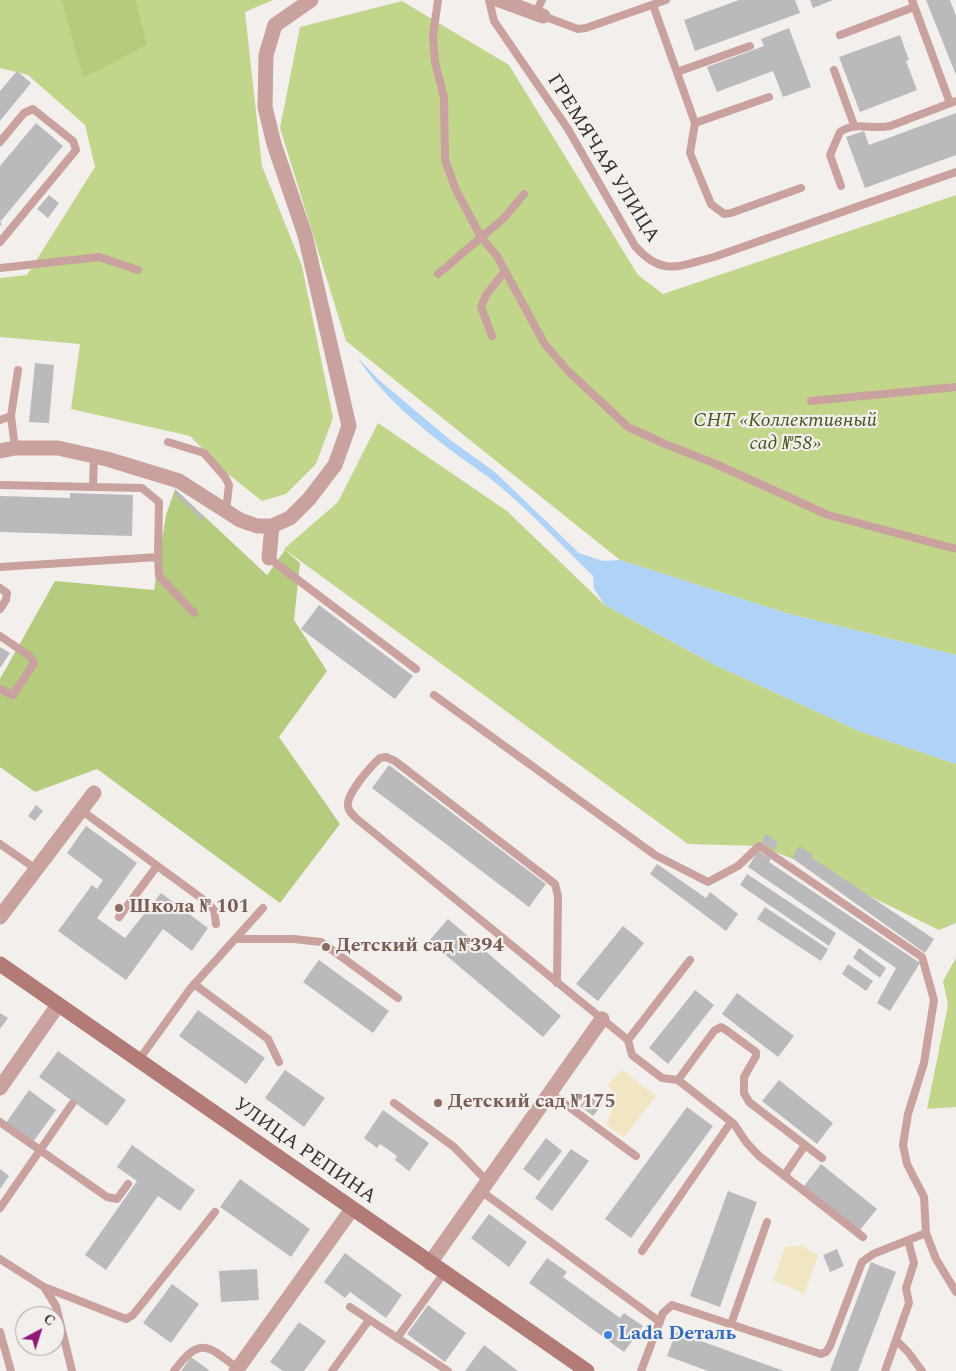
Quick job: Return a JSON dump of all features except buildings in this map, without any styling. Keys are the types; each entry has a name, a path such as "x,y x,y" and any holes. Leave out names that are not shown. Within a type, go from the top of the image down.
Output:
{"main road":[{"name":"УЛИЦА РЕПИНА","path":"0,964 587,1371"}],"street":[{"path":"7,450 58,448 94,456 178,481 240,520 257,526 272,526 290,518 309,499 335,465 349,426 306,235 274,144 265,107 266,55 275,25 312,0"},
{"path":"499,0 540,10"},
{"path":"269,558 272,526"},
{"path":"0,916 94,793"},
{"path":"0,1088 58,1006"},
{"path":"430,1262 602,1019"},
{"path":"239,1370 352,1209"}],"lane":[{"path":"438,0 433,36 435,62 444,97 446,160 456,190 481,237 497,256 544,343 567,370 628,427 716,464 828,515 956,548"},
{"name":"ГРЕМЯЧАЯ УЛИЦА","path":"489,0 494,21 568,129 635,246 647,260 659,266 675,267 714,257 956,172"},
{"path":"540,10 578,29 586,28 642,4 653,5 666,0"},
{"path":"840,35 913,4 953,102 881,128 854,125 840,132 830,150 841,186"},
{"path":"653,5 695,123 690,153 712,204 717,211 724,214 731,213 801,188"},
{"path":"677,72 750,46"},
{"path":"834,70 854,125"},
{"path":"695,123 769,97"},
{"path":"0,142 24,113 33,109 73,141 76,150 0,242"},
{"path":"438,274 504,218 524,194"},
{"path":"0,268 99,257 138,270"},
{"path":"492,336 481,307 486,295 505,271"},
{"path":"7,450 18,370"},
{"path":"810,401 956,387"},
{"path":"0,420 11,416"},
{"path":"168,442 204,453 225,477 229,485 226,510"},
{"path":"93,487 94,456"},
{"path":"0,485 142,488 159,502 159,576 194,613"},
{"path":"0,568 158,557"},
{"path":"269,558 416,669"},
{"path":"0,588 7,593 7,597 0,609"},
{"path":"0,636 31,656 34,663 13,695 0,689"},
{"path":"434,695 655,855 708,882 738,866 758,846 922,956 934,1000 924,1063 908,1114 903,1145 907,1164 924,1196 926,1233 936,1258 956,1292"},
{"path":"557,983 558,896 555,884 395,762 386,757 380,758 350,795 347,804 350,812 557,983 628,1040 632,1054 662,1078 678,1080 731,1122 759,1156 863,1237"},
{"path":"81,810 212,906 216,924"},
{"path":"0,844 36,869"},
{"path":"119,917 157,866"},
{"path":"138,1061 194,984 263,908"},
{"path":"235,939 294,939 321,942 398,998"},
{"path":"628,1040 690,960"},
{"path":"194,984 268,1039 278,1062"},
{"path":"678,1080 714,1031 721,1027 756,1052 756,1056 744,1077 743,1084 749,1102 822,1158"},
{"path":"550,1093 636,1156"},
{"path":"0,1208 72,1104"},
{"path":"394,1104 454,1147 484,1186 660,1322"},
{"path":"0,1122 113,1199 117,1199 128,1184"},
{"path":"642,1252 731,1122"},
{"path":"784,1176 805,1146"},
{"path":"0,1259 44,1287 120,1318 130,1318 215,1212"},
{"path":"731,1324 767,1222"},
{"path":"643,1370 666,1308 672,1305 821,1354 826,1352 862,1262 873,1254 926,1233"},
{"path":"885,1371 909,1303 906,1288 914,1263 908,1240"},
{"path":"397,1338 444,1273"},
{"path":"44,1287 56,1306 72,1371"},
{"path":"350,1308 448,1371"},
{"path":"332,1371 369,1320"},
{"path":"0,1332 11,1371"},
{"path":"896,1340 922,1371"},
{"path":"174,1371 191,1350 202,1348 212,1350 239,1370"}],"green space":[{"path":"0,0 61,0 83,77 148,45 136,0 273,0 245,12 262,166 302,266 333,418 316,464 286,494 262,501 223,470 190,436 71,409 80,344 0,337 0,278 27,275 95,167 85,125 28,75 0,68"},
{"path":"61,0 136,0 148,45 83,78"},
{"name":"СНТ «Коллективный сад №58»","path":"402,1 509,65 638,275 663,294 956,195 956,655 786,613 620,560 346,341 280,128 300,27"},
{"path":"378,423 507,511 605,605 715,665 859,731 956,764 956,923 939,930 796,860 759,846 688,844 284,549 338,502"},
{"path":"175,489 267,575 285,550 300,563 294,620 327,671 279,737 340,824 280,903 97,769 35,792 0,767 0,679 55,581 154,590 166,515"},
{"path":"956,958 956,1107 927,1109 948,1005 943,981"}],"sand":[{"path":"622,1070 656,1096 624,1137 606,1125 617,1098 608,1084"},
{"path":"801,1245 818,1256 804,1294 773,1280 785,1247"}],"water":[{"path":"357,357 379,380 449,439 495,472 579,553 603,561 620,560 786,613 956,655 956,764 859,731 715,665 605,605 594,589 593,576 534,517 492,480 404,412 367,372"}],"place":[{"name":"Школа № 101","path":"119,908"},
{"name":"Детский сад №394","path":"326,947"},
{"name":"Детский сад №175","path":"438,1103"},
{"name":"Lada Dеталь","path":"608,1335"}]}
